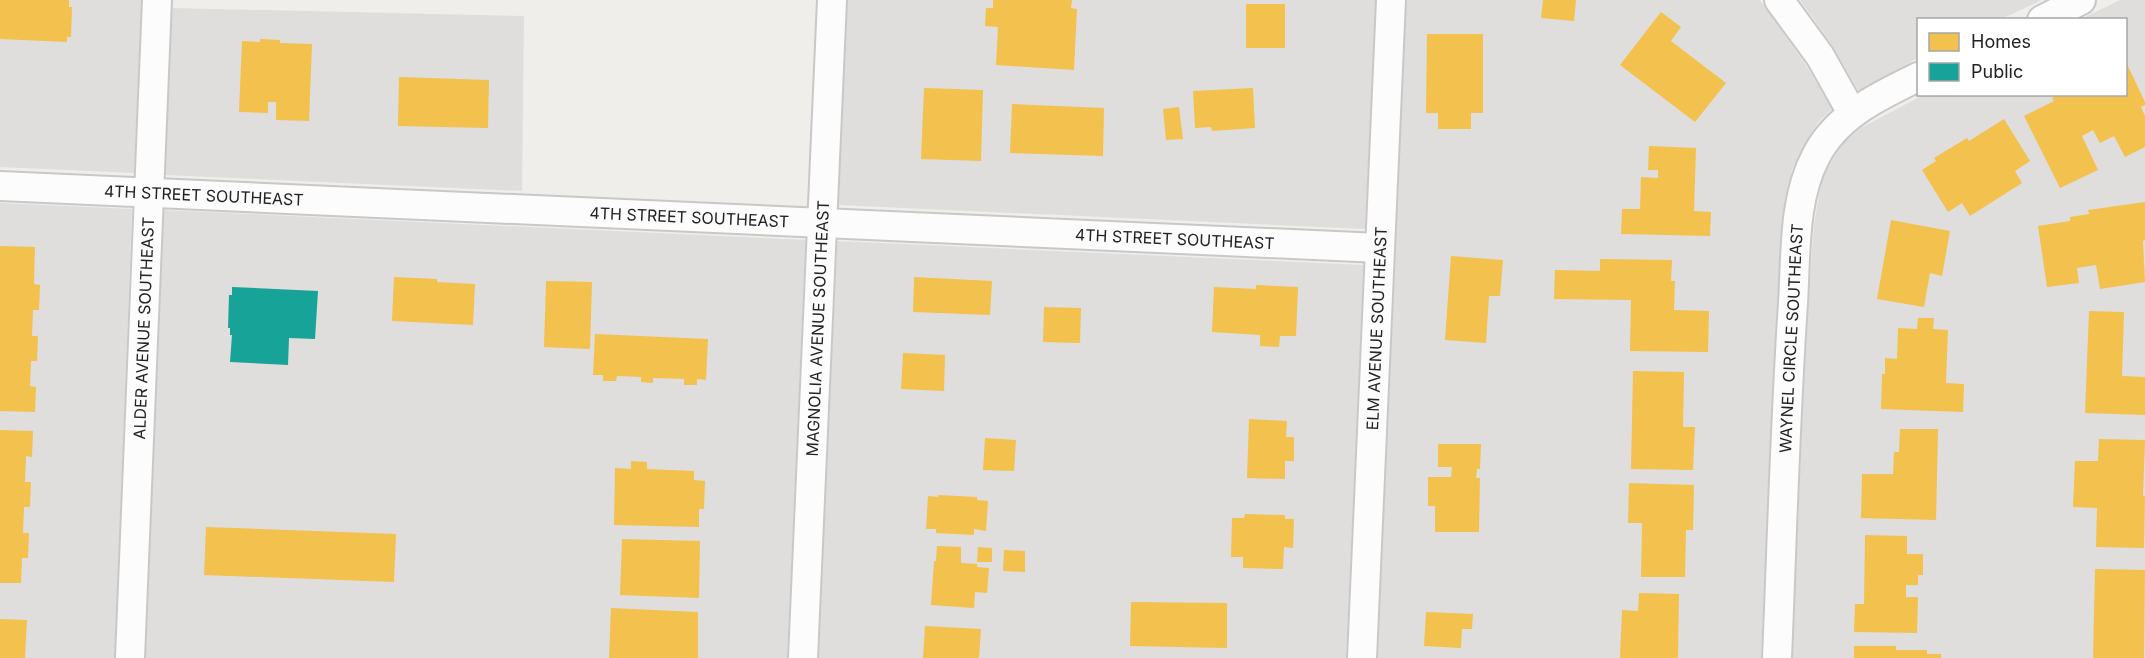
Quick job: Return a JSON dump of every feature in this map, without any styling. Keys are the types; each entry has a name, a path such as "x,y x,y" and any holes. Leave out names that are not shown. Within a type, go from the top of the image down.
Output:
{"street":[{"name":"ALDER AVENUE SOUTHEAST","path":"130,658 157,0"},
{"name":"MAGNOLIA AVENUE SOUTHEAST","path":"803,658 832,0"},
{"name":"ELM AVENUE SOUTHEAST","path":"1362,658 1391,0"},
{"path":"1779,0 1820,56 1852,113"},
{"path":"2046,18 2081,0"},
{"name":"WAYNEL CIRCLE SOUTHEAST","path":"1777,658 1790,343 1799,220 1807,174 1832,131 1852,113 1917,78"},
{"name":"4TH STREET SOUTHEAST","path":"0,186 1380,248"}],"shaded area":[{"path":"0,0 142,0 134,173 0,167"},
{"path":"847,0 1376,0 1365,229 838,205"},
{"path":"1406,0 1760,0 1807,67 1832,109 1820,120 1805,143 1792,170 1783,219 1761,658 1377,658"},
{"path":"1800,0 2042,0 2003,18 1917,18 1917,59 1858,90 1832,45"},
{"path":"2120,0 2145,0 2145,658 1792,658 1806,333 1814,223 1822,180 1843,143 1861,128 1921,96 2127,96 2127,18 2083,18"},
{"path":"172,8 524,16 522,191 165,175"},
{"path":"0,203 132,209 115,658 0,658"},
{"path":"163,210 806,240 787,658 145,658"},
{"path":"837,241 1364,265 1346,658 818,658"}],"building: Homes":[{"path":"0,0 69,0 69,7 72,7 71,37 67,37 67,42 0,39"},
{"path":"993,0 1072,0 1071,8 1077,9 1074,70 996,65 998,27 985,26 986,8 993,8"},
{"path":"1543,0 1576,0 1574,21 1541,18"},
{"path":"1246,4 1285,4 1285,48 1246,48"},
{"path":"1661,12 1681,27 1671,41 1726,83 1695,122 1620,65"},
{"path":"1427,34 1483,34 1483,113 1471,113 1471,129 1438,129 1438,113 1426,113"},
{"path":"260,39 280,40 280,43 312,44 309,121 276,120 276,102 268,102 268,113 239,112 242,41 260,42"},
{"path":"2127,64 2145,102 2145,105 2141,107 2145,116 2145,147 2125,157 2114,136 2100,143 2093,130 2082,136 2098,170 2060,188 2024,116 2054,101 2052,98 2056,96 2127,96"},
{"path":"399,77 489,80 488,128 398,126"},
{"path":"924,88 983,90 981,161 921,159"},
{"path":"1253,88 1255,128 1212,131 1211,127 1195,128 1193,91"},
{"path":"1012,104 1104,108 1103,156 1010,153"},
{"path":"1179,107 1183,139 1166,140 1163,109"},
{"path":"2004,119 2030,161 2015,171 2022,183 1970,216 1962,203 1948,212 1922,170 1936,161 1934,158 1967,138 1969,141"},
{"path":"1649,146 1696,148 1694,211 1711,212 1710,236 1621,234 1622,209 1640,209 1641,177 1658,178 1658,170 1648,170"},
{"path":"2145,202 2145,240 2143,241 2145,282 2100,289 2096,265 2077,268 2079,283 2047,287 2038,226 2070,221 2070,217 2089,214 2088,210"},
{"path":"1891,220 1950,231 1942,276 1930,273 1924,307 1877,299"},
{"path":"0,246 35,247 34,284 40,285 39,310 33,310 32,336 38,336 37,361 31,361 30,386 36,387 35,412 0,411"},
{"path":"1451,256 1503,260 1500,296 1489,296 1486,343 1445,340"},
{"path":"1600,259 1672,260 1671,281 1675,281 1674,310 1709,311 1708,352 1630,351 1631,300 1554,299 1555,270 1600,271"},
{"path":"394,277 475,284 473,325 392,321"},
{"path":"914,277 992,281 990,315 913,312"},
{"path":"546,281 592,282 590,349 544,347"},
{"path":"1256,285 1298,287 1296,336 1280,336 1279,347 1260,346 1260,335 1212,332 1214,287 1256,289"},
{"path":"1044,307 1081,308 1080,343 1043,342"},
{"path":"2089,311 2124,312 2122,376 2145,377 2145,415 2085,413"},
{"path":"1918,318 1934,318 1933,329 1948,330 1946,383 1964,384 1963,412 1881,409 1885,358 1897,359 1898,328 1917,329"},
{"path":"595,334 708,339 706,380 697,379 697,385 684,385 684,379 653,378 653,383 641,382 641,377 617,376 616,381 603,381 603,375 593,375"},
{"path":"903,353 945,355 944,391 901,389"},
{"path":"1633,371 1684,372 1683,427 1695,427 1693,470 1631,469"},
{"path":"1249,419 1287,421 1286,437 1294,437 1294,461 1285,461 1285,479 1247,478"},
{"path":"1900,429 1938,429 1936,520 1861,518 1862,474 1893,474 1894,452 1899,452"},
{"path":"0,430 33,431 32,457 26,456 25,482 31,482 30,507 24,507 23,533 29,533 28,558 22,558 21,583 0,583"},
{"path":"985,438 1016,440 1014,471 983,470"},
{"path":"2099,439 2145,440 2144,548 2096,547 2097,508 2073,507 2075,461 2098,461"},
{"path":"1438,444 1481,444 1480,469 1477,469 1476,478 1480,478 1479,532 1435,532 1435,506 1428,506 1428,477 1451,477 1452,467 1438,467"},
{"path":"631,461 647,462 647,469 694,471 694,480 705,481 704,509 699,509 699,527 614,525 615,468 631,469"},
{"path":"1629,483 1694,485 1693,530 1686,530 1685,577 1641,577 1642,523 1628,523"},
{"path":"938,495 977,497 977,500 988,501 986,531 974,529 974,535 936,533 936,529 926,529 928,496 938,497"},
{"path":"1245,514 1285,515 1285,519 1294,519 1293,548 1284,547 1283,569 1243,568 1243,557 1231,557 1232,518 1244,518"},
{"path":"206,527 396,534 394,582 204,575"},
{"path":"1865,535 1907,536 1907,554 1923,554 1923,575 1918,575 1918,585 1906,585 1906,597 1918,597 1917,633 1854,632 1855,604 1864,604"},
{"path":"622,539 700,541 699,598 620,595"},
{"path":"937,546 961,547 961,563 977,564 977,567 989,568 987,593 975,592 974,608 931,605"},
{"path":"978,547 992,548 992,562 977,562"},
{"path":"1004,550 1025,551 1025,572 1003,571"},
{"path":"2095,569 2145,570 2144,658 2093,658"},
{"path":"1639,593 1679,594 1678,658 1620,658 1622,610 1638,611"},
{"path":"1131,602 1227,603 1227,648 1130,646"},
{"path":"611,608 698,612 698,658 609,658"},
{"path":"1426,612 1473,614 1472,629 1462,629 1461,648 1424,646"},
{"path":"0,619 27,620 25,658 0,658"},
{"path":"925,626 981,629 979,658 923,658"},
{"path":"1854,646 1896,646 1896,650 1927,650 1927,654 1941,654 1941,658 1854,658"}],"building: Public":[{"path":"232,287 318,291 315,339 289,338 288,365 230,362 232,335 228,328 229,295 232,295"}]}
